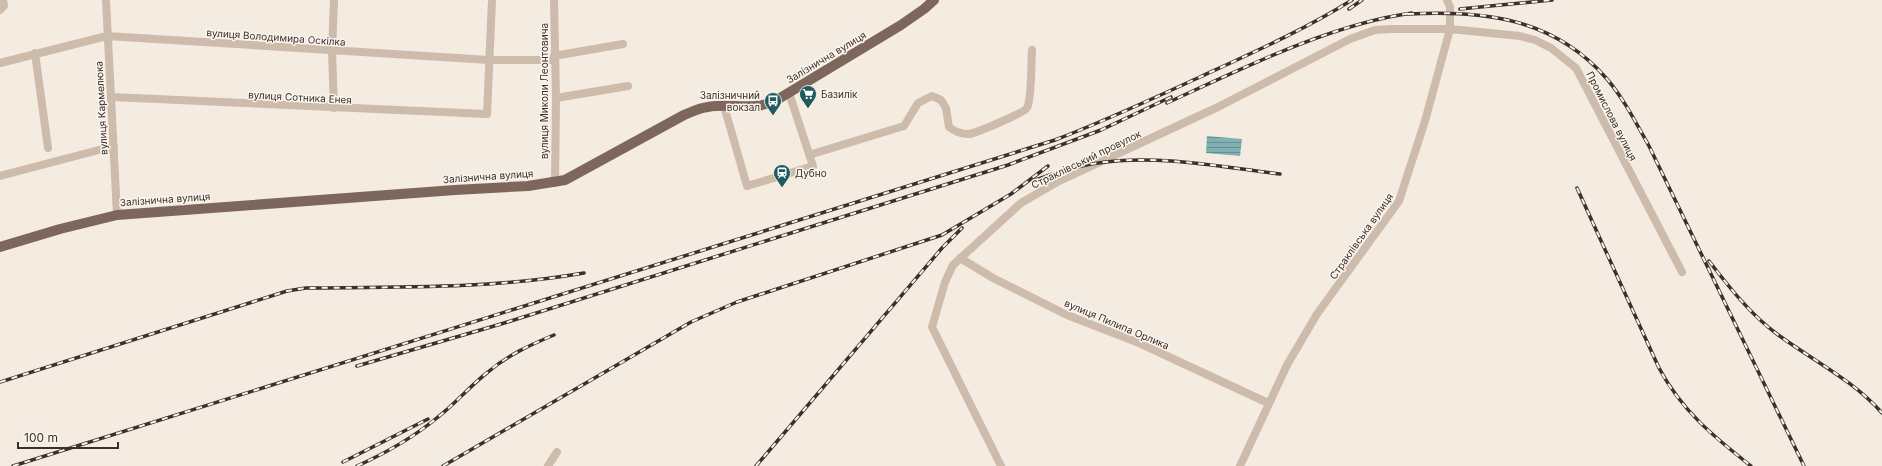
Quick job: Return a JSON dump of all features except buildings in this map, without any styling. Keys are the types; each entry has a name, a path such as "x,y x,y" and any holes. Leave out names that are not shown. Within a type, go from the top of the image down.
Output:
{"main road":[{"name":"Залізнична вулиця","path":"0,247 117,214 447,190 487,190 555,183 576,175 688,114 706,107 760,106 789,93 906,22 934,0"}],"street":[{"path":"0,10 4,6 3,0"},
{"name":"вулиця Кармелюка","path":"106,0 117,214"},
{"path":"334,0 332,51 334,108"},
{"path":"489,60 492,0"},
{"name":"вулиця Миколи Леонтовича","path":"554,0 556,98 555,183"},
{"name":"Страклівська вулиця","path":"1240,466 1287,365 1317,314 1400,201 1425,122 1450,29 1450,7 1447,0"},
{"name":"Страклівський провулок","path":"1001,466 932,328 945,282 953,265 960,258 1021,202 1059,181 1218,107 1334,46 1360,35 1383,29 1450,29"},
{"name":"Промислова вулиця","path":"1450,29 1520,36 1535,40 1551,48 1576,68 1682,272"},
{"name":"вулиця Володимира Оскілка","path":"0,63 107,36 489,60 554,58 623,44"},
{"path":"810,155 904,126 918,103 932,96 942,100 946,108 949,127 961,134 977,132 1000,121 1021,114 1028,103 1032,50"},
{"path":"35,53 48,148"},
{"name":"вулиця Сотника Енея","path":"112,97 487,114 489,60"},
{"path":"556,98 628,86"},
{"path":"724,106 747,186 813,166 789,93"},
{"path":"0,176 114,146"},
{"name":"вулиця Пилипа Орлика","path":"960,258 993,278 1067,315 1139,343 1268,403"},
{"path":"548,466 557,452"}],"water":[{"path":"1207,136 1242,139 1240,156 1206,153"}],"railway":[{"path":"13,466 1055,140 1128,110 1258,50 1297,31 1352,0"},
{"path":"1349,9 1362,0"},
{"path":"1460,9 1552,0"},
{"path":"1167,103 1256,62 1318,37 1381,19 1412,13"},
{"path":"1408,14 1464,14 1516,22 1541,31 1564,43 1586,59 1607,79 1624,103 1649,146 1804,466"},
{"path":"357,366 501,324 1008,165 1101,130 1171,97"},
{"path":"1033,181 1065,170 1089,164 1143,160 1189,162 1280,174"},
{"path":"443,466 691,322 737,302 942,235 1011,194 1048,166"},
{"path":"1577,188 1659,368 1668,383 1699,422 1751,466"},
{"path":"756,466 942,248 962,228"},
{"path":"1709,261 1724,281 1767,326 1790,344 1845,380 1871,401 1882,413"},
{"path":"0,382 287,291 306,288 480,285 584,273"},
{"path":"357,466 379,456 429,424 445,412 481,377 503,360 554,335"},
{"path":"343,462 428,419"}],"place":[{"name":"Базилік","path":"808,109"},
{"name":"Залізничний вокзал","path":"773,116"},
{"name":"Дубно","path":"782,188"}]}
